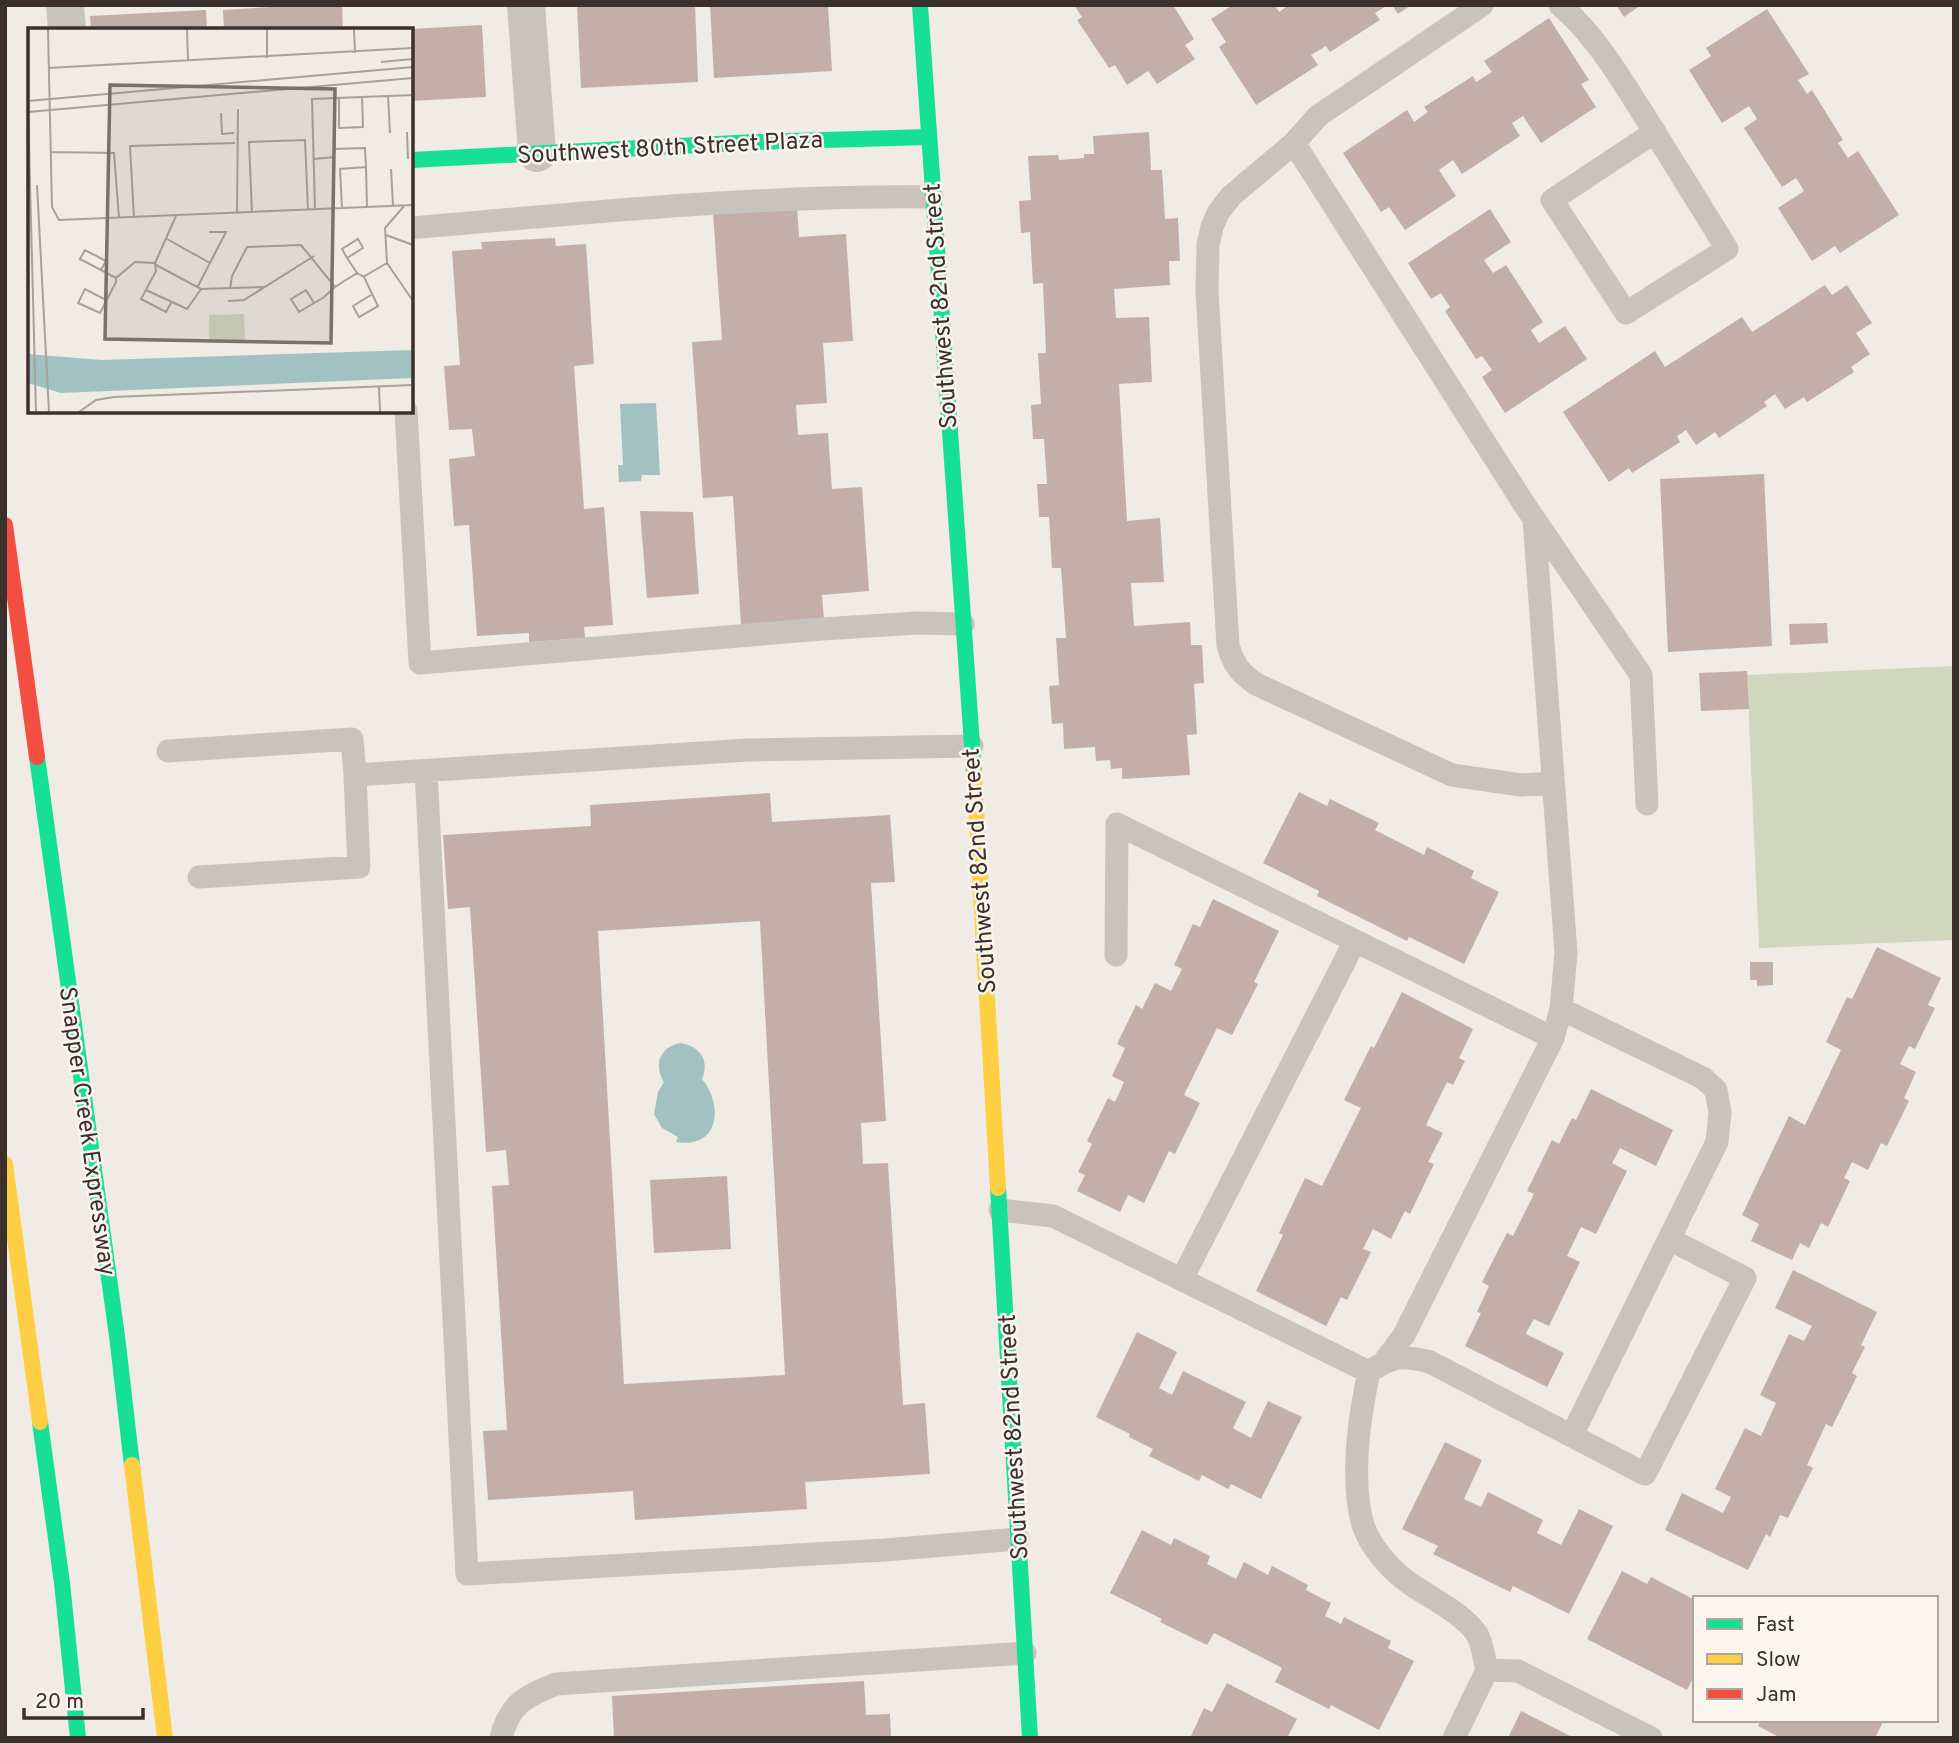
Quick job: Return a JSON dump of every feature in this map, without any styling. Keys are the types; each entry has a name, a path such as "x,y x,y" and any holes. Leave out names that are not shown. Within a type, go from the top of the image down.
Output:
{"main road":[{"name":"Southwest 82nd Street","path":"920,5 972,746 1030,1738"},
{"name":"Southwest 80th Street Plaza","path":"413,160 755,142 929,137"},
{"name":"Snapper Creek Expressway","path":"5,525 117,1336 164,1738"},
{"path":"5,1164 62,1583 78,1738"}],"street":[{"path":"65,5 67,28"},
{"path":"526,5 537,153"}],"lane":[{"path":"1482,5 1318,116 1294,144 1231,196 1218,213 1212,227 1208,245 1207,291 1228,645 1233,662 1243,675 1256,684 1452,775 1521,785 1553,783"},
{"path":"1560,5 1576,19 1613,66 1655,132 1727,249 1626,313 1552,200 1655,132"},
{"path":"1294,144 1534,520 1640,675 1647,804"},
{"path":"413,228 699,203 837,197 932,197"},
{"path":"406,413 421,663 822,629 917,623 963,624"},
{"path":"1454,1738 1487,1670 1477,1635 1453,1612 1407,1582 1374,1548 1363,1526 1358,1497 1357,1448 1361,1407 1376,1367 1404,1335 1553,1038 1561,1009 1566,953 1534,520"},
{"path":"168,751 352,739 359,867 199,877"},
{"path":"355,775 748,750 972,746"},
{"path":"426,771 467,1574 1018,1539"},
{"path":"1116,955 1116,824 1553,1038"},
{"path":"1182,1279 1355,941"},
{"path":"1561,1009 1703,1078 1716,1090 1720,1112 1717,1142 1572,1436"},
{"path":"1000,1210 1053,1216 1182,1279 1376,1367 1404,1355 1430,1362 1645,1474 1745,1278 1669,1238"},
{"path":"502,1738 509,1716 520,1702 556,1684 1025,1653"},
{"path":"1487,1670 1518,1671 1651,1738"}],"green space":[{"path":"1954,666 1954,940 1759,948 1747,675"}],"water":[{"path":"656,403 660,475 642,475 641,481 619,482 618,465 623,465 620,404"},
{"path":"680,1043 693,1047 702,1055 705,1066 702,1079 709,1090 715,1113 709,1132 701,1139 690,1142 676,1142 678,1137 662,1128 654,1114 658,1092 664,1082 659,1069 660,1058 668,1048"}],"building":[{"path":"342,5 343,28 224,28 223,10"},
{"path":"577,5 695,5 698,82 581,88"},
{"path":"710,5 828,5 832,71 714,78"},
{"path":"1074,5 1173,5 1194,39 1185,45 1195,59 1157,84 1148,71 1127,85 1115,65 1109,68 1077,20 1082,17"},
{"path":"1233,5 1275,5 1279,12 1289,5 1388,5 1375,13 1380,20 1330,52 1326,46 1311,55 1318,65 1256,105 1219,47 1226,42 1211,19"},
{"path":"1392,5 1411,5 1398,14"},
{"path":"1616,5 1641,5 1624,17"},
{"path":"1767,9 1809,74 1798,80 1807,94 1812,90 1843,140 1838,143 1848,158 1858,151 1899,215 1840,253 1835,246 1812,261 1778,208 1804,191 1800,184 1796,178 1782,187 1744,128 1757,119 1749,106 1722,123 1689,70 1711,56 1706,48"},
{"path":"206,10 207,28 91,28 90,16"},
{"path":"1549,18 1589,80 1581,84 1596,107 1541,143 1523,116 1512,123 1520,136 1462,174 1453,160 1439,170 1456,196 1405,230 1389,207 1381,212 1343,153 1407,110 1414,122 1428,112 1424,107 1473,76 1476,82 1492,72 1484,61"},
{"path":"482,25 486,97 413,101 413,29"},
{"path":"1149,132 1151,170 1162,170 1165,219 1178,218 1180,261 1169,261 1170,285 1114,289 1116,318 1149,317 1152,382 1119,384 1127,521 1160,518 1164,582 1131,583 1134,626 1190,622 1191,645 1202,645 1204,683 1194,684 1197,734 1187,735 1190,775 1122,779 1122,768 1111,769 1110,760 1096,761 1095,747 1064,749 1063,723 1052,724 1049,686 1059,685 1056,638 1066,638 1061,568 1052,568 1049,517 1039,517 1037,484 1047,484 1044,439 1033,439 1031,405 1041,404 1038,353 1046,353 1043,283 1033,284 1030,232 1021,233 1019,201 1031,200 1028,156 1058,155 1059,160 1084,158 1084,154 1094,154 1093,136"},
{"path":"797,208 799,237 846,234 853,341 823,343 827,403 796,405 798,435 828,433 832,489 862,487 869,591 822,595 824,620 741,625 733,496 703,498 692,342 722,340 713,213"},
{"path":"1490,209 1511,242 1484,260 1493,273 1506,265 1543,322 1531,330 1539,343 1565,326 1587,359 1505,413 1482,377 1492,370 1482,356 1476,359 1445,311 1450,307 1441,293 1431,299 1408,263"},
{"path":"555,238 556,246 586,244 594,364 574,366 584,509 604,507 613,625 584,627 585,638 529,642 529,633 477,636 469,525 454,526 449,459 475,456 472,429 449,430 444,366 460,365 452,251 482,249 481,242"},
{"path":"1825,285 1832,295 1847,285 1872,323 1856,333 1870,354 1851,367 1854,372 1807,402 1804,397 1785,409 1775,394 1764,402 1767,406 1719,438 1715,432 1696,445 1686,430 1677,436 1680,442 1632,473 1629,468 1609,482 1563,412 1655,351 1665,367 1742,317 1752,332"},
{"path":"1764,474 1772,646 1668,652 1660,479"},
{"path":"640,511 693,512 699,594 647,598"},
{"path":"1827,623 1828,643 1790,645 1789,624"},
{"path":"1747,671 1749,709 1701,711 1699,673"},
{"path":"1299,792 1327,806 1330,799 1379,823 1375,830 1424,855 1427,847 1474,871 1471,878 1499,892 1464,964 1409,937 1407,941 1317,896 1319,891 1263,863"},
{"path":"770,793 772,822 890,815 895,882 871,883 886,1121 861,1123 863,1164 888,1163 903,1405 925,1403 930,1474 805,1482 807,1509 635,1520 633,1491 488,1500 483,1431 507,1430 492,1186 509,1185 506,1150 486,1152 470,907 448,909 443,835 591,826 590,805","holes":["760,921 785,1375 624,1384 598,931"]},
{"path":"1213,899 1279,931 1254,982 1258,984 1232,1035 1217,1028 1184,1095 1200,1103 1175,1154 1169,1151 1144,1203 1128,1195 1120,1212 1077,1191 1085,1175 1078,1172 1092,1144 1087,1141 1108,1098 1115,1102 1124,1082 1112,1076 1125,1048 1117,1044 1136,1005 1142,1009 1155,983 1171,991 1182,969 1174,965 1193,924 1200,927"},
{"path":"1877,947 1941,978 1928,1005 1935,1008 1915,1049 1909,1046 1900,1064 1916,1072 1904,1098 1909,1101 1887,1146 1881,1143 1868,1170 1852,1162 1844,1178 1850,1181 1828,1227 1821,1223 1809,1248 1800,1243 1792,1260 1751,1241 1759,1224 1742,1215 1789,1116 1805,1125 1841,1050 1826,1042 1847,997 1852,999"},
{"path":"1750,962 1773,962 1773,985 1757,986 1757,980 1750,980"},
{"path":"1402,992 1473,1029 1459,1058 1465,1061 1453,1085 1447,1082 1426,1125 1443,1133 1428,1162 1434,1164 1410,1214 1405,1211 1391,1239 1373,1229 1363,1249 1371,1252 1347,1300 1341,1297 1326,1326 1256,1291 1283,1235 1279,1233 1305,1178 1322,1186 1361,1108 1344,1100"},
{"path":"1591,1089 1673,1130 1656,1166 1620,1148 1612,1163 1627,1171 1596,1234 1581,1227 1567,1256 1580,1262 1549,1326 1534,1319 1527,1331 1526,1334 1564,1353 1547,1387 1465,1346 1481,1313 1477,1312 1489,1286 1482,1282 1507,1233 1513,1236 1534,1194 1527,1191 1552,1140 1559,1144 1572,1118 1576,1120"},
{"path":"727,1176 731,1249 654,1253 650,1180"},
{"path":"1793,1270 1877,1312 1861,1345 1865,1347 1852,1373 1857,1376 1832,1427 1826,1424 1807,1465 1813,1468 1788,1518 1780,1515 1770,1537 1766,1534 1748,1570 1665,1530 1682,1493 1723,1513 1731,1497 1715,1489 1745,1428 1761,1436 1776,1403 1760,1395 1789,1334 1804,1341 1812,1326 1775,1308"},
{"path":"1137,1332 1177,1352 1159,1388 1172,1395 1183,1371 1246,1402 1233,1428 1251,1438 1268,1401 1302,1417 1261,1499 1231,1484 1228,1489 1202,1475 1199,1481 1149,1456 1153,1449 1096,1417"},
{"path":"1445,1442 1482,1460 1464,1499 1466,1500 1481,1507 1488,1492 1543,1520 1537,1533 1561,1545 1579,1509 1613,1526 1569,1614 1513,1586 1510,1592 1433,1554 1438,1546 1402,1529"},
{"path":"1142,1530 1171,1545 1174,1538 1210,1556 1207,1564 1236,1579 1244,1562 1268,1575 1272,1566 1308,1585 1306,1590 1331,1603 1325,1616 1341,1624 1344,1617 1391,1641 1388,1648 1414,1661 1379,1730 1331,1705 1329,1709 1275,1682 1282,1668 1214,1633 1207,1645 1110,1593"},
{"path":"1622,1571 1647,1584 1651,1577 1693,1599 1693,1678 1687,1690 1587,1639"},
{"path":"864,1681 866,1715 890,1714 891,1738 614,1738 612,1696"},
{"path":"1227,1683 1297,1719 1287,1738 1190,1738 1204,1708 1212,1712"},
{"path":"1521,1711 1574,1738 1508,1738"},
{"path":"1760,1722 1883,1722 1875,1738 1781,1738 1758,1726"}],"traffic: fast":[{"path":"920,5 974,773"},
{"path":"413,160 755,142 929,137"},
{"path":"37,757 117,1336 132,1465"},
{"path":"998,1188 1030,1738"},
{"path":"40,1422 62,1583 78,1738"}],"traffic: slow":[{"path":"974,773 998,1188"},
{"path":"5,1164 40,1422"},
{"path":"132,1465 165,1738"}],"traffic: jam":[{"path":"5,525 37,757"}]}
